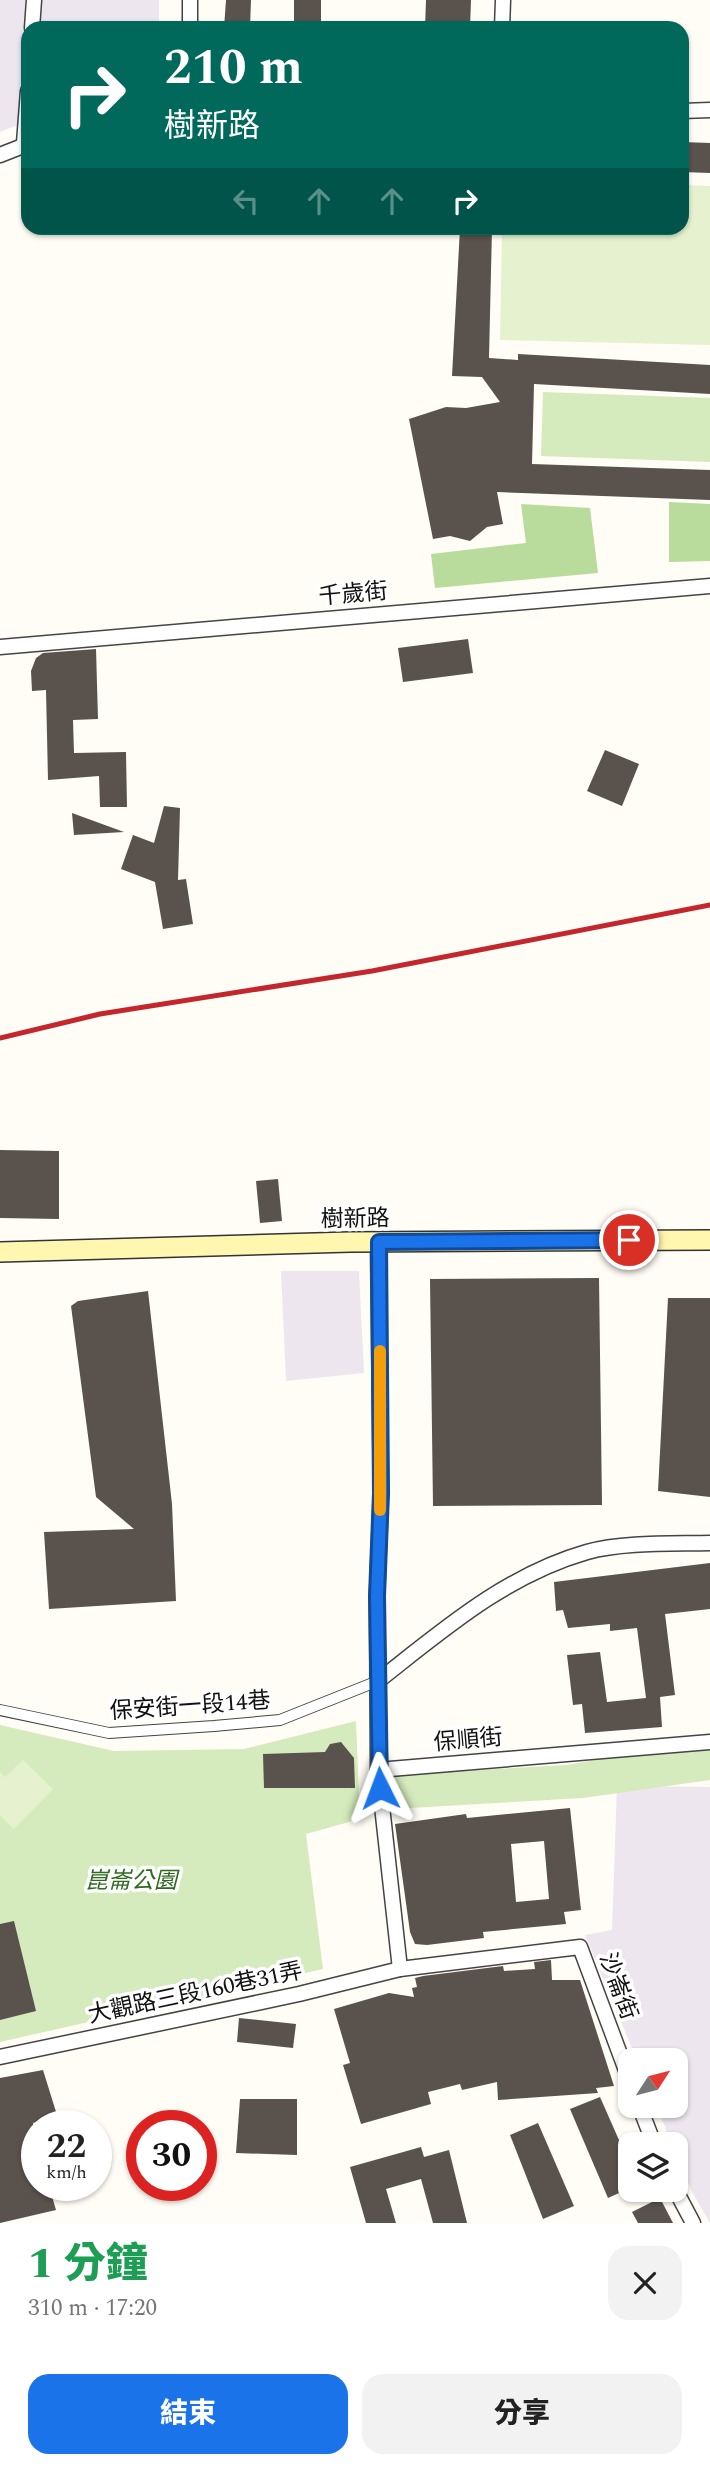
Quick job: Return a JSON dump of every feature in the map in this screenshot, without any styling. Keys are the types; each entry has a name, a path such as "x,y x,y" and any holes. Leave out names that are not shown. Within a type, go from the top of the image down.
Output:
{"main road":[{"name":"樹新路","path":"0,1252 379,1242 710,1240"}],"street":[{"path":"32,21 34,0"},
{"path":"190,0 190,21"},
{"path":"502,21 503,0"},
{"path":"689,111 710,110"},
{"path":"0,155 21,146"},
{"name":"千歲街","path":"0,647 710,586"},
{"path":"379,1242 381,1493 377,1596 378,1770 400,1969"},
{"path":"378,1681 453,1622 525,1574 589,1552 710,1543"},
{"name":"保安街一段14巷","path":"0,1710 109,1732 214,1726 280,1720 378,1681"},
{"name":"保順街","path":"378,1770 710,1741"},
{"name":"大觀路三段160巷31弄","path":"0,2057 299,1994 400,1969 580,1947"},
{"name":"沙崙街","path":"580,1947 618,2049"},
{"path":"683,2202 694,2223"}],"shaded area":[{"path":"0,0 159,0 159,21 21,21 21,126 0,132"},
{"path":"281,1271 359,1271 364,1373 286,1381"},
{"path":"617,1786 710,1787 710,2223 688,2182 688,2132 667,2132 661,2118 688,2118 688,2048 632,2048 585,1935 612,1930"}],"green space":[{"path":"689,185 710,186 710,345 500,340 502,235 689,235"},
{"path":"543,392 710,398 710,462 541,456"},
{"path":"669,502 710,504 710,561 669,562"},
{"path":"521,504 590,508 598,573 435,588 431,554 526,543"},
{"name":"崑崙公園","path":"356,1721 360,1819 306,1834 323,1969 0,2042 0,1725 114,1751 244,1749"},
{"path":"668,1748 710,1748 710,1780 583,1798 393,1809 392,1775 566,1765"},
{"path":"23,1760 53,1789 14,1829 0,1815 0,1772 5,1777"}],"building":[{"path":"226,0 251,0 250,21 224,21"},
{"path":"294,0 321,0 321,21 294,21"},
{"path":"426,0 471,0 470,21 425,21"},
{"path":"689,142 710,143 710,173 689,172"},
{"path":"460,235 492,235 489,358 518,360 518,354 710,365 710,394 534,384 532,464 710,470 710,500 497,492 503,524 487,527 470,541 450,536 433,539 409,419 446,407 466,408 500,402 482,377 452,376"},
{"path":"468,639 473,673 403,682 398,648"},
{"path":"96,649 98,719 73,720 74,753 126,752 127,807 100,807 99,776 48,780 46,690 32,691 31,671 36,658 43,653"},
{"path":"605,750 639,764 622,806 587,791"},
{"path":"164,806 180,808 178,880 186,879 193,924 163,929 155,882 121,869 133,835 154,843"},
{"path":"72,813 124,832 74,835"},
{"path":"0,1150 59,1151 59,1219 0,1218"},
{"path":"278,1179 282,1221 260,1223 256,1181"},
{"path":"599,1278 602,1505 433,1506 430,1279"},
{"path":"148,1291 172,1504 176,1601 49,1609 44,1532 134,1529 96,1497 71,1306 78,1301"},
{"path":"668,1298 710,1298 710,1497 658,1491"},
{"path":"710,1563 710,1609 665,1614 675,1695 660,1697 662,1727 585,1733 582,1704 573,1705 567,1655 600,1652 607,1702 646,1698 637,1628 610,1631 610,1624 568,1628 563,1610 556,1611 554,1582"},
{"path":"341,1742 354,1758 355,1788 264,1788 263,1754 325,1752 330,1744"},
{"path":"570,1808 581,1910 564,1912 566,1924 483,1932 484,1938 415,1944 410,1932 395,1824 466,1814 467,1818","holes":["544,1841 549,1899 516,1902 511,1844"]},
{"path":"14,1921 36,2011 0,2020 0,1924"},
{"path":"551,1960 552,1980 580,1980 614,2086 596,2088 598,2093 498,2100 497,2082 462,2090 460,2084 428,2092 431,2104 361,2124 343,2065 350,2063 334,2009 389,1993 414,1997 412,1988 417,1987 415,1978 423,1976 503,1966 504,1971 535,1969 534,1962"},
{"path":"239,2018 296,2024 293,2048 237,2042"},
{"path":"43,2070 55,2110 21,2110 21,2201 53,2201 56,2210 0,2223 0,2078"},
{"path":"600,2097 618,2138 618,2193 608,2198 570,2109"},
{"path":"240,2099 297,2099 297,2155 236,2153"},
{"path":"538,2123 574,2206 543,2219 510,2135"},
{"path":"421,2147 424,2157 449,2150 467,2223 433,2223 421,2179 386,2189 396,2223 366,2223 350,2167"},
{"path":"652,2202 662,2202 673,2223 638,2223 632,2212"}],"railway":[{"path":"0,1038 100,1014 372,971 710,905"}],"slow traffic":[{"path":"380,1351 380,1510"}],"route":[{"path":"380,1788 377,1596 381,1493 379,1242 629,1240"}]}
